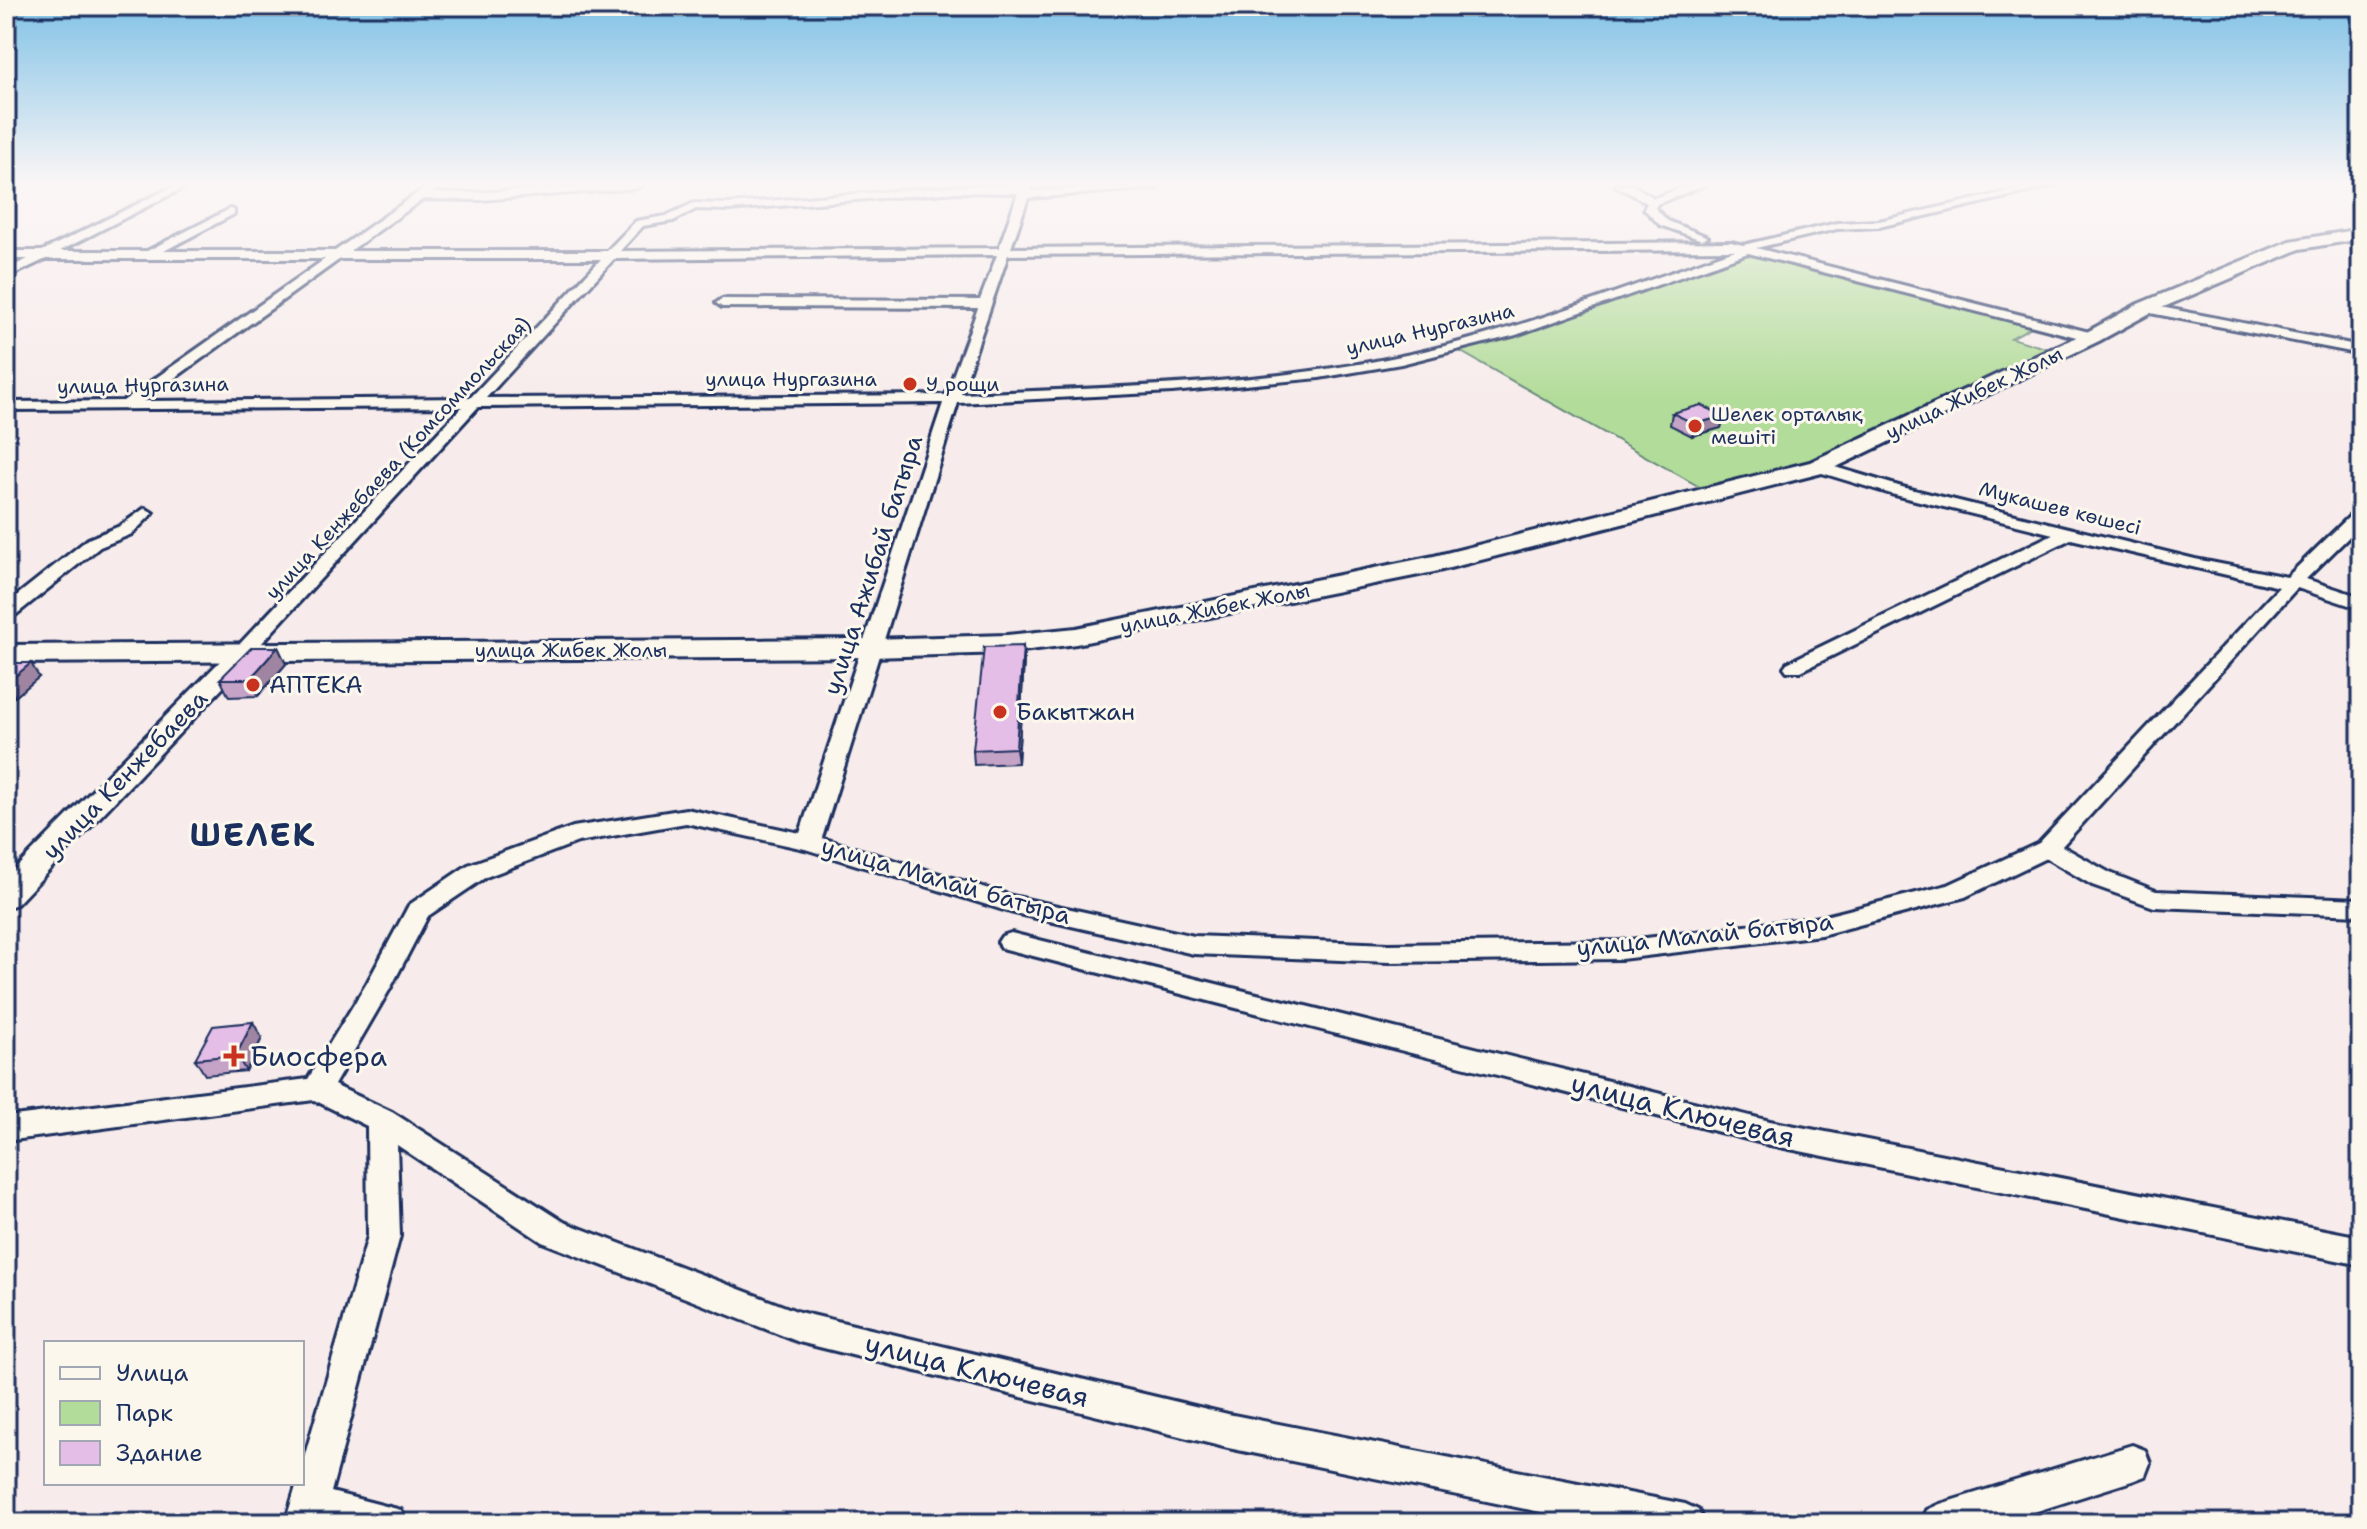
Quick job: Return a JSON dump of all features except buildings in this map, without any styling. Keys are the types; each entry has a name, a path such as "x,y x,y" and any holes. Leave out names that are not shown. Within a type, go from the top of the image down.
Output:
{"main road":[{"name":"улица Жибек Жолы","path":"6,654 871,648 1007,644 1076,636 1434,564 1818,467 2092,337 2145,308 2269,256"}],"street":[{"path":"6,274 41,256"},
{"path":"127,405 338,256"},
{"name":"улица Кенжебаева (Комсоммольская)","path":"243,652 613,256"},
{"name":"улица Ажибай батыра","path":"809,842 1000,256"},
{"name":"улица Нургазина","path":"6,406 952,399 1172,388 1319,374 1401,360 1511,332 1715,256"},
{"path":"1777,256 2092,337"},
{"path":"722,303 984,304"},
{"path":"2145,308 2361,350"},
{"name":"Мукашев көшесі","path":"1818,467 1897,491 2195,564 2293,583 2361,603"},
{"path":"6,613 94,543 126,530 145,513"},
{"name":"улица Малай батыра","path":"317,1089 378,987 418,911 477,871 573,835 686,816 809,842 1010,904 1194,945 1389,953 1621,950 1821,926 1956,891 2047,848 2293,583 2361,515"},
{"path":"1794,667 2071,532"},
{"name":"улица Кенжебаева","path":"6,897 243,652"},
{"path":"2047,848 2101,879 2154,899 2361,907"},
{"name":"улица Ключевая","path":"1011,942 1770,1133 2361,1251"},
{"path":"6,1129 317,1089"},
{"name":"улица Ключевая","path":"317,1089 382,1120 553,1232 799,1327 1228,1431 1685,1523"},
{"path":"382,1120 384,1236 307,1514 388,1523"},
{"path":"1940,1523 2132,1463"}],"green space":[{"path":"1731,256 1775,256 2037,324 2011,338 2049,349 1809,463 1705,490 1456,349"}],"place":[{"name":"У рощи","path":"910,384"},
{"name":"Шелек орталық мешіті","path":"1695,426"},
{"name":"АПТЕКА","path":"253,685"},
{"name":"Бакытжан","path":"1000,712"},
{"name":"Биосфера","path":"234,1056"}],"district":[{"name":"ШЕЛЕК","path":"253,834"}]}
